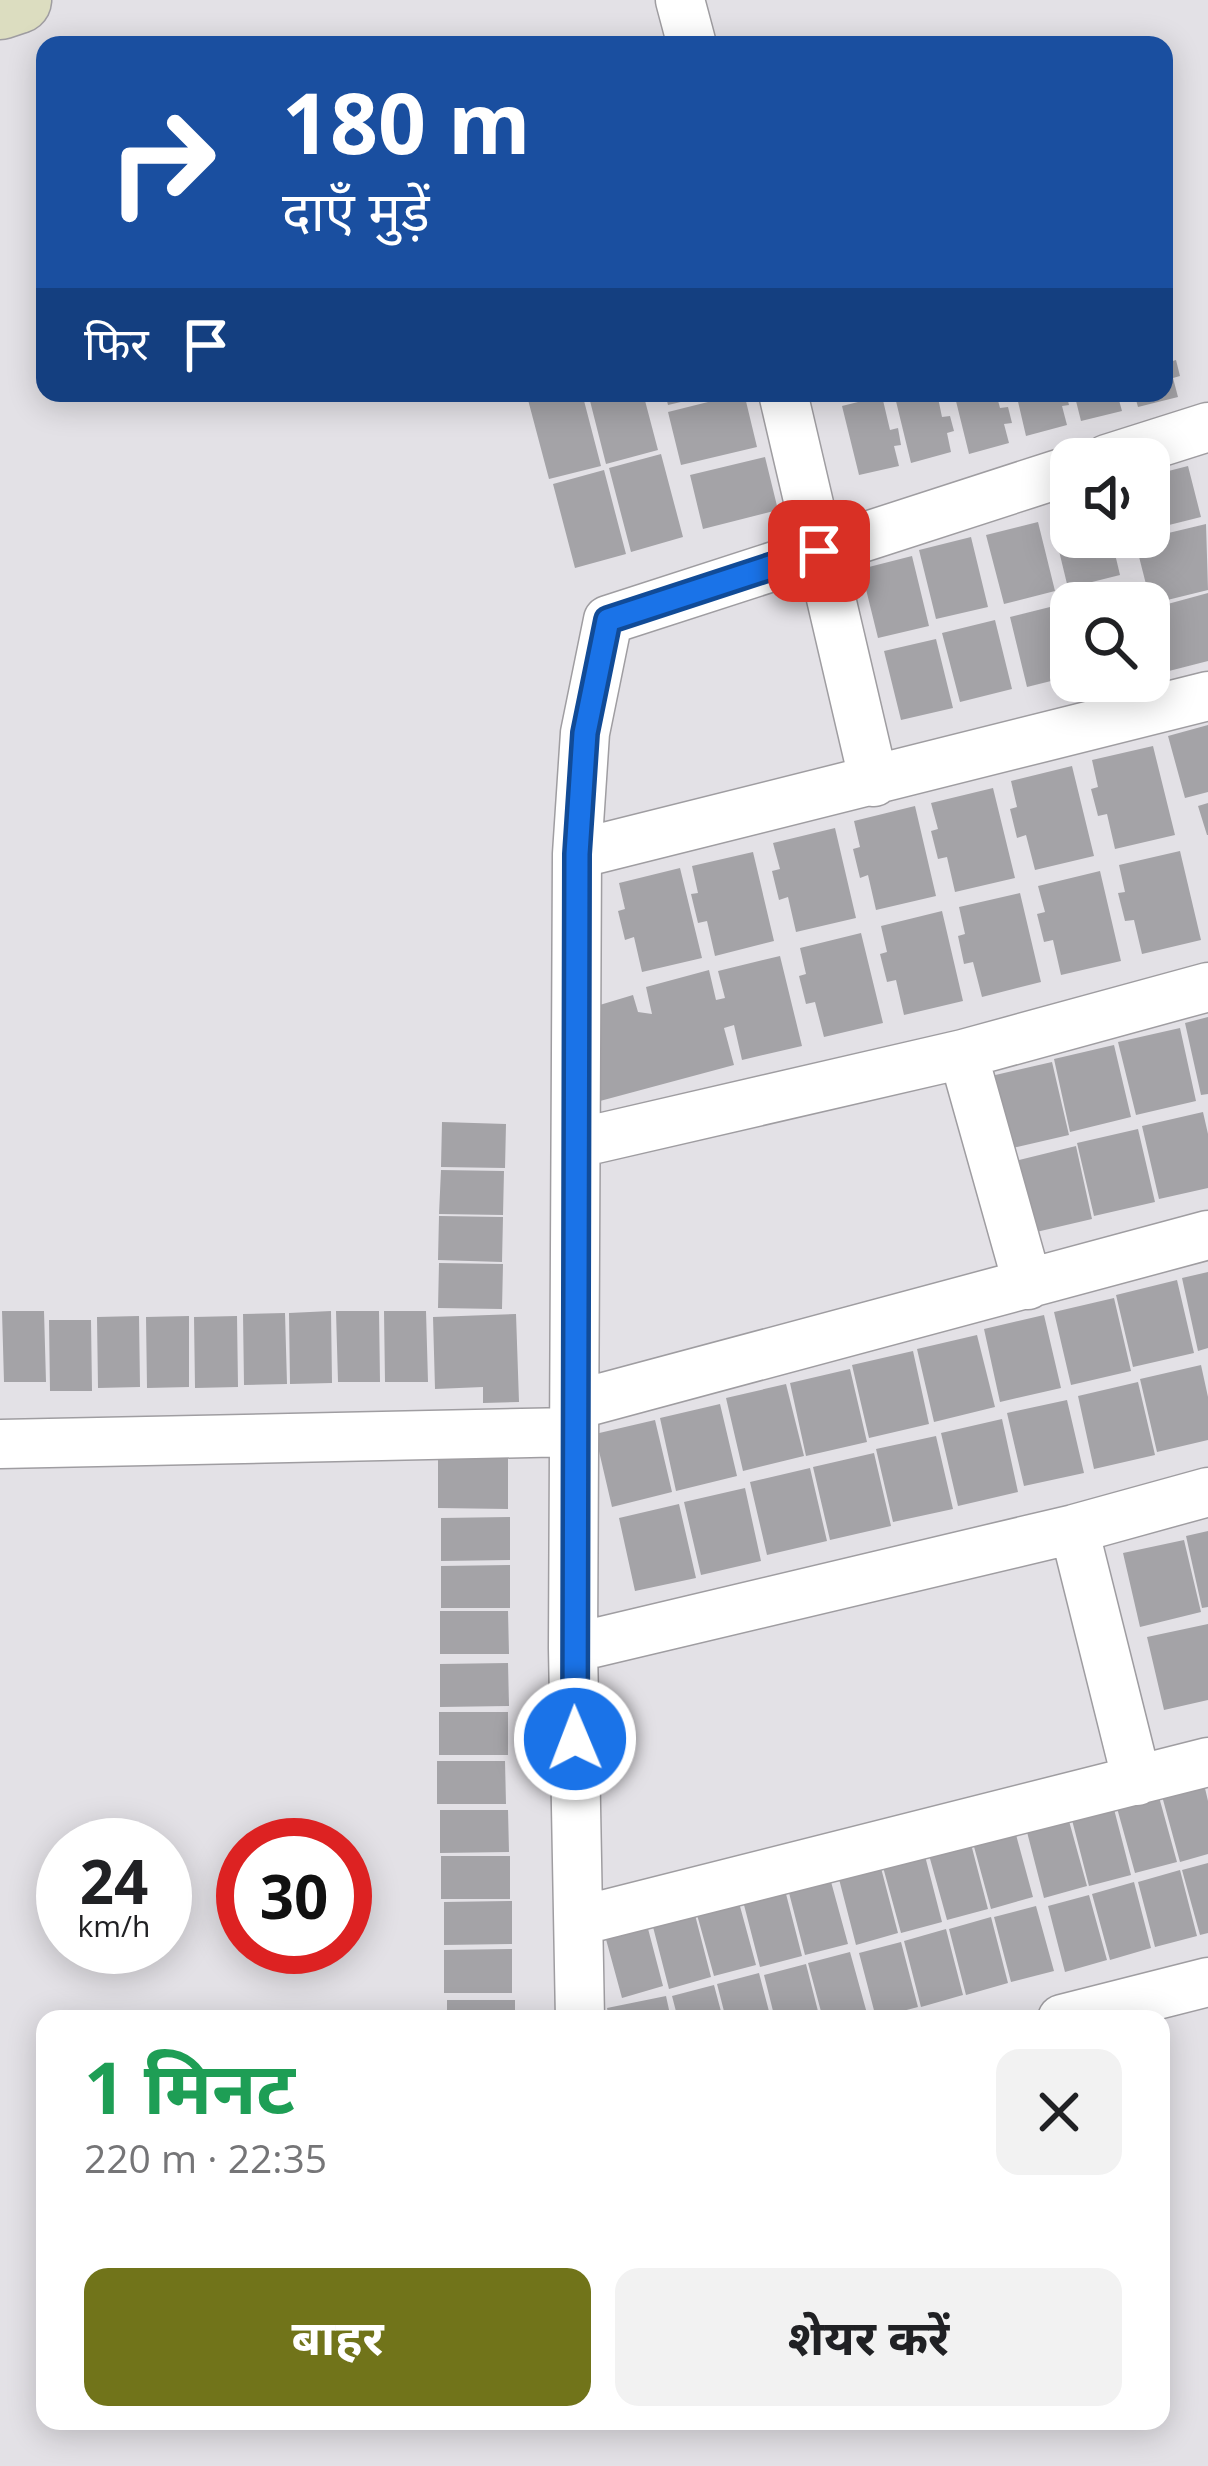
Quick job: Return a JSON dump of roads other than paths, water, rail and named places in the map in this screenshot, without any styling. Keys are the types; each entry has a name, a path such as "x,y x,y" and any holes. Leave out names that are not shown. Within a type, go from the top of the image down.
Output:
{"street":[{"path":"0,6 18,0"},
{"path":"680,0 690,36"},
{"path":"785,402 874,782"},
{"path":"1170,439 1208,427"},
{"path":"580,2010 573,1648 577,854 585,733 608,620 1050,477"},
{"path":"577,854 1208,697"},
{"path":"578,1143 963,1054 1208,987"},
{"path":"963,1054 1028,1285"},
{"path":"0,1444 575,1418 1208,1235"},
{"path":"573,1648 1074,1529 1208,1492"},
{"path":"1074,1529 1137,1781"},
{"path":"579,1921 1208,1762"},
{"path":"1098,2010 1208,1982"}]}
